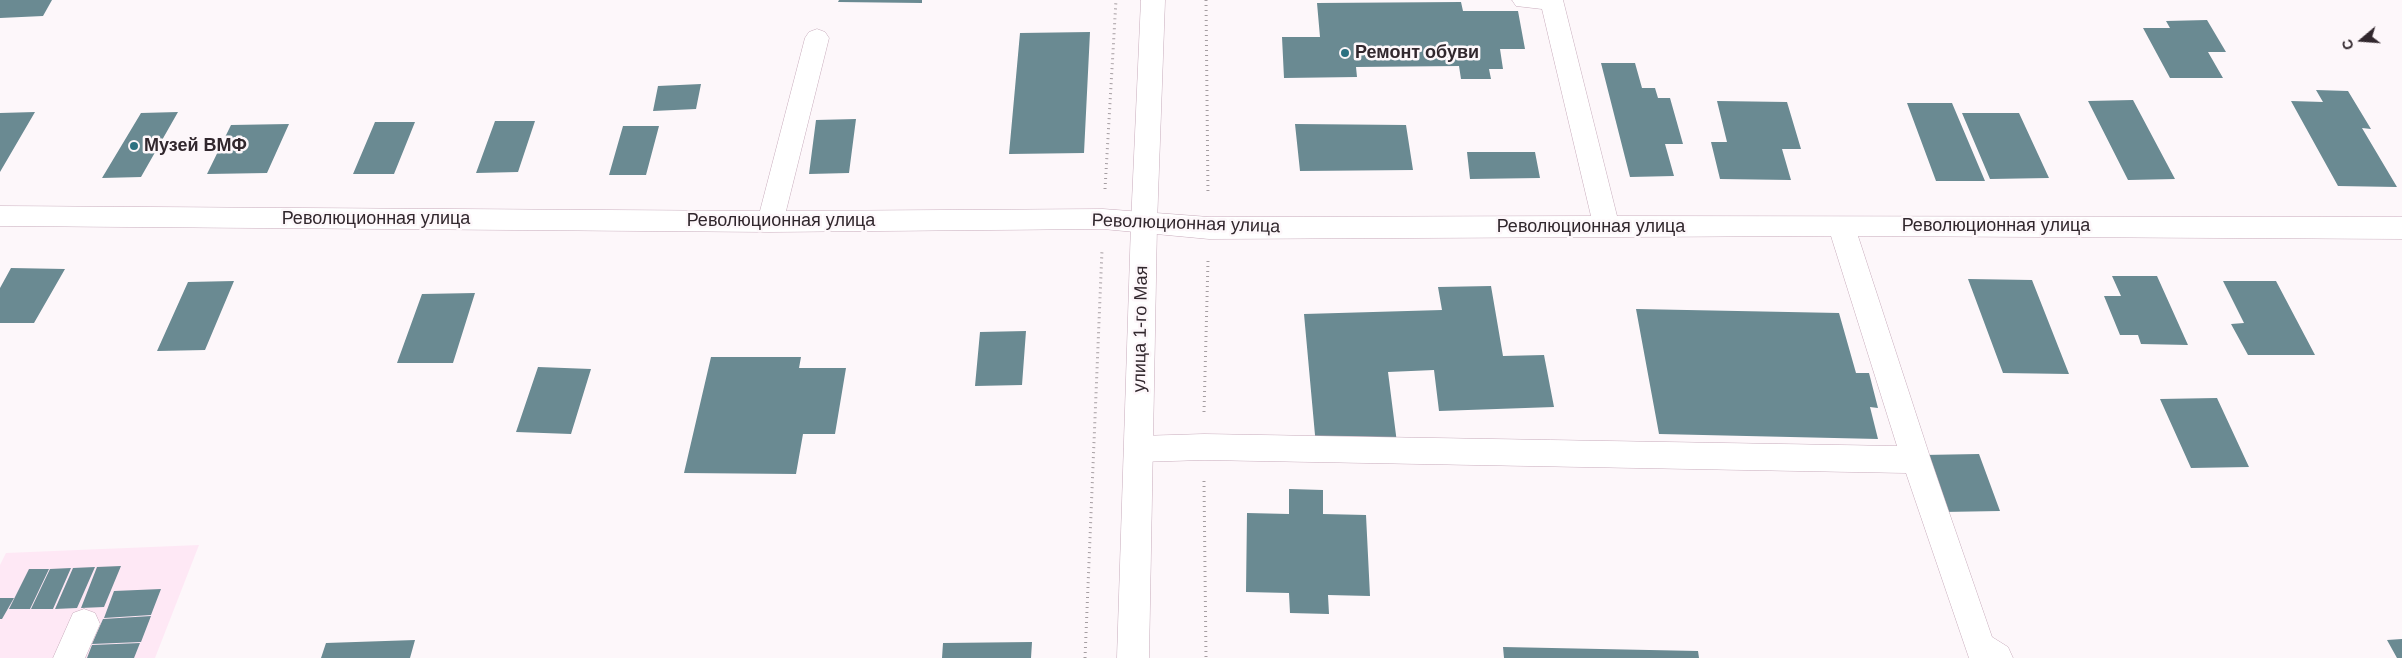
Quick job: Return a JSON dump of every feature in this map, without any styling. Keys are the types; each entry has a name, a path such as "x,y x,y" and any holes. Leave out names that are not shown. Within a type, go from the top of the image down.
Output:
{"street":[{"name":"улица 1-го Мая","path":"1133,658 1144,224 1153,0"},
{"path":"1524,0 1551,0 1607,227"},
{"path":"770,222 817,38"},
{"name":"Революционная улица","path":"0,216 770,222 1103,219 1144,224 1209,228 1841,225 2402,228"},
{"path":"1841,225 1916,460 1980,647 1997,658"},
{"path":"1139,448 1204,447 1916,460"},
{"path":"69,658 84,624"}],"path":[{"path":"1085,658 1103,219 1116,0"},
{"path":"1206,0 1209,228 1204,447 1206,658"}],"shaded area":[{"path":"199,545 155,658 0,658 0,565 6,553"}],"building":[{"path":"0,0 52,0 43,16 0,18"},
{"path":"839,0 922,0 922,3 838,2"},
{"path":"1461,2 1463,11 1518,11 1525,49 1500,49 1503,69 1489,69 1491,79 1461,79 1459,66 1356,67 1357,77 1284,78 1282,37 1320,37 1317,3"},
{"path":"2207,20 2226,52 2208,52 2223,78 2170,78 2143,28 2170,28 2166,21"},
{"path":"1090,32 1084,153 1009,154 1020,33"},
{"path":"1601,63 1635,63 1642,88 1655,88 1658,98 1670,98 1683,144 1665,144 1674,176 1630,177"},
{"path":"701,84 696,109 653,111 658,86"},
{"path":"2316,90 2348,91 2371,129 2362,128 2397,187 2338,186 2291,101 2323,102"},
{"path":"2133,100 2175,179 2128,180 2088,101"},
{"path":"1717,101 1787,102 1801,149 1782,149 1791,180 1720,179 1711,142 1727,142"},
{"path":"1907,103 1952,103 1985,181 1936,181"},
{"path":"35,112 0,172 0,113"},
{"path":"178,112 141,177 102,178 141,113"},
{"path":"1962,113 2019,113 2049,178 1990,179"},
{"path":"856,119 849,173 809,174 816,120"},
{"path":"495,121 535,121 518,172 476,173"},
{"path":"375,122 415,122 394,174 353,174"},
{"path":"289,124 267,173 207,174 231,125"},
{"path":"1295,124 1406,125 1413,170 1300,171"},
{"path":"623,126 659,126 646,175 609,175"},
{"path":"1467,152 1535,152 1540,178 1470,179"},
{"path":"11,268 65,269 34,323 0,323 0,288"},
{"path":"2112,276 2157,276 2188,345 2141,344 2138,335 2120,335 2104,296 2121,296"},
{"path":"1968,279 2032,280 2069,374 2003,373"},
{"path":"234,281 205,350 157,351 188,282"},
{"path":"2223,281 2276,281 2315,355 2248,355 2231,324 2244,323"},
{"path":"1491,286 1503,356 1544,355 1554,407 1439,411 1434,370 1388,372 1397,443 1316,446 1304,314 1442,310 1438,287"},
{"path":"475,293 453,363 397,363 422,294"},
{"path":"1636,309 1839,313 1856,373 1869,373 1878,408 1870,407 1878,439 1659,434"},
{"path":"1026,331 1022,385 975,386 980,332"},
{"path":"711,357 801,357 799,368 846,368 835,434 803,434 796,474 684,473"},
{"path":"538,367 591,369 571,434 516,432"},
{"path":"2217,398 2249,467 2191,468 2160,399"},
{"path":"1979,454 2000,511 1943,512 1923,455"},
{"path":"1289,489 1323,490 1323,514 1366,515 1370,596 1328,595 1329,614 1290,613 1289,593 1246,592 1247,513 1289,514"},
{"path":"121,566 104,607 81,608 97,567"},
{"path":"95,567 77,608 55,609 73,568"},
{"path":"71,568 53,609 31,609 50,569"},
{"path":"29,569 49,569 30,609 9,609"},
{"path":"161,589 151,615 104,618 114,591"},
{"path":"0,598 14,598 2,619 0,619"},
{"path":"151,616 141,642 92,644 103,619"},
{"path":"2402,639 2402,658 2397,658 2387,640"},
{"path":"415,640 410,658 321,658 326,643"},
{"path":"1032,642 1031,658 942,658 943,643"},
{"path":"140,643 134,658 87,658 92,645"},
{"path":"1503,647 1698,651 1699,658 1504,658"}],"place":[{"name":"Ремонт обуви","path":"1345,53"},
{"name":"Музей ВМФ","path":"134,146"}]}
